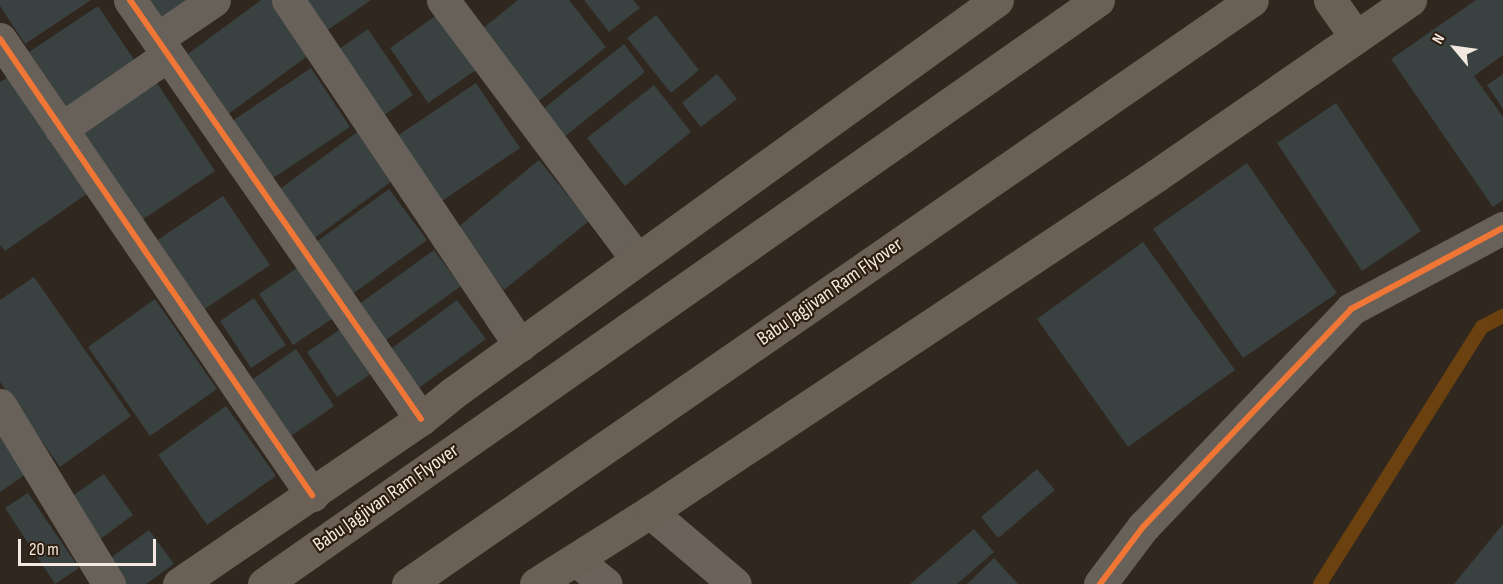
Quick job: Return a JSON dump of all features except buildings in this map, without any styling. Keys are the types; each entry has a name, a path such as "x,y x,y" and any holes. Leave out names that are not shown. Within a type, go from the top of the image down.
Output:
{"main road":[{"path":"180,584 422,419 453,393 997,0"},
{"name":"Babu Jagjivan Ram Flyover","path":"264,584 1098,0"},
{"name":"Babu Jagjivan Ram Flyover","path":"408,584 1252,0"},
{"path":"1330,0 1356,37"},
{"path":"536,584 650,512 1157,176 1410,0"},
{"path":"650,512 735,584"},
{"path":"576,560 606,584"}],"street":[{"path":"130,0 422,419"},
{"path":"61,129 163,47 214,0"},
{"path":"288,0 520,345"},
{"path":"443,0 638,259"},
{"path":"0,39 312,495"},
{"path":"1101,584 1143,527 1351,309 1503,228"},
{"path":"0,405 109,584"}],"waterway":[{"path":"1320,584 1482,327 1503,316"}],"cycle path":[{"path":"130,0 421,419"},
{"path":"0,39 312,495"},
{"path":"1100,584 1143,527 1351,309 1503,228"}]}
